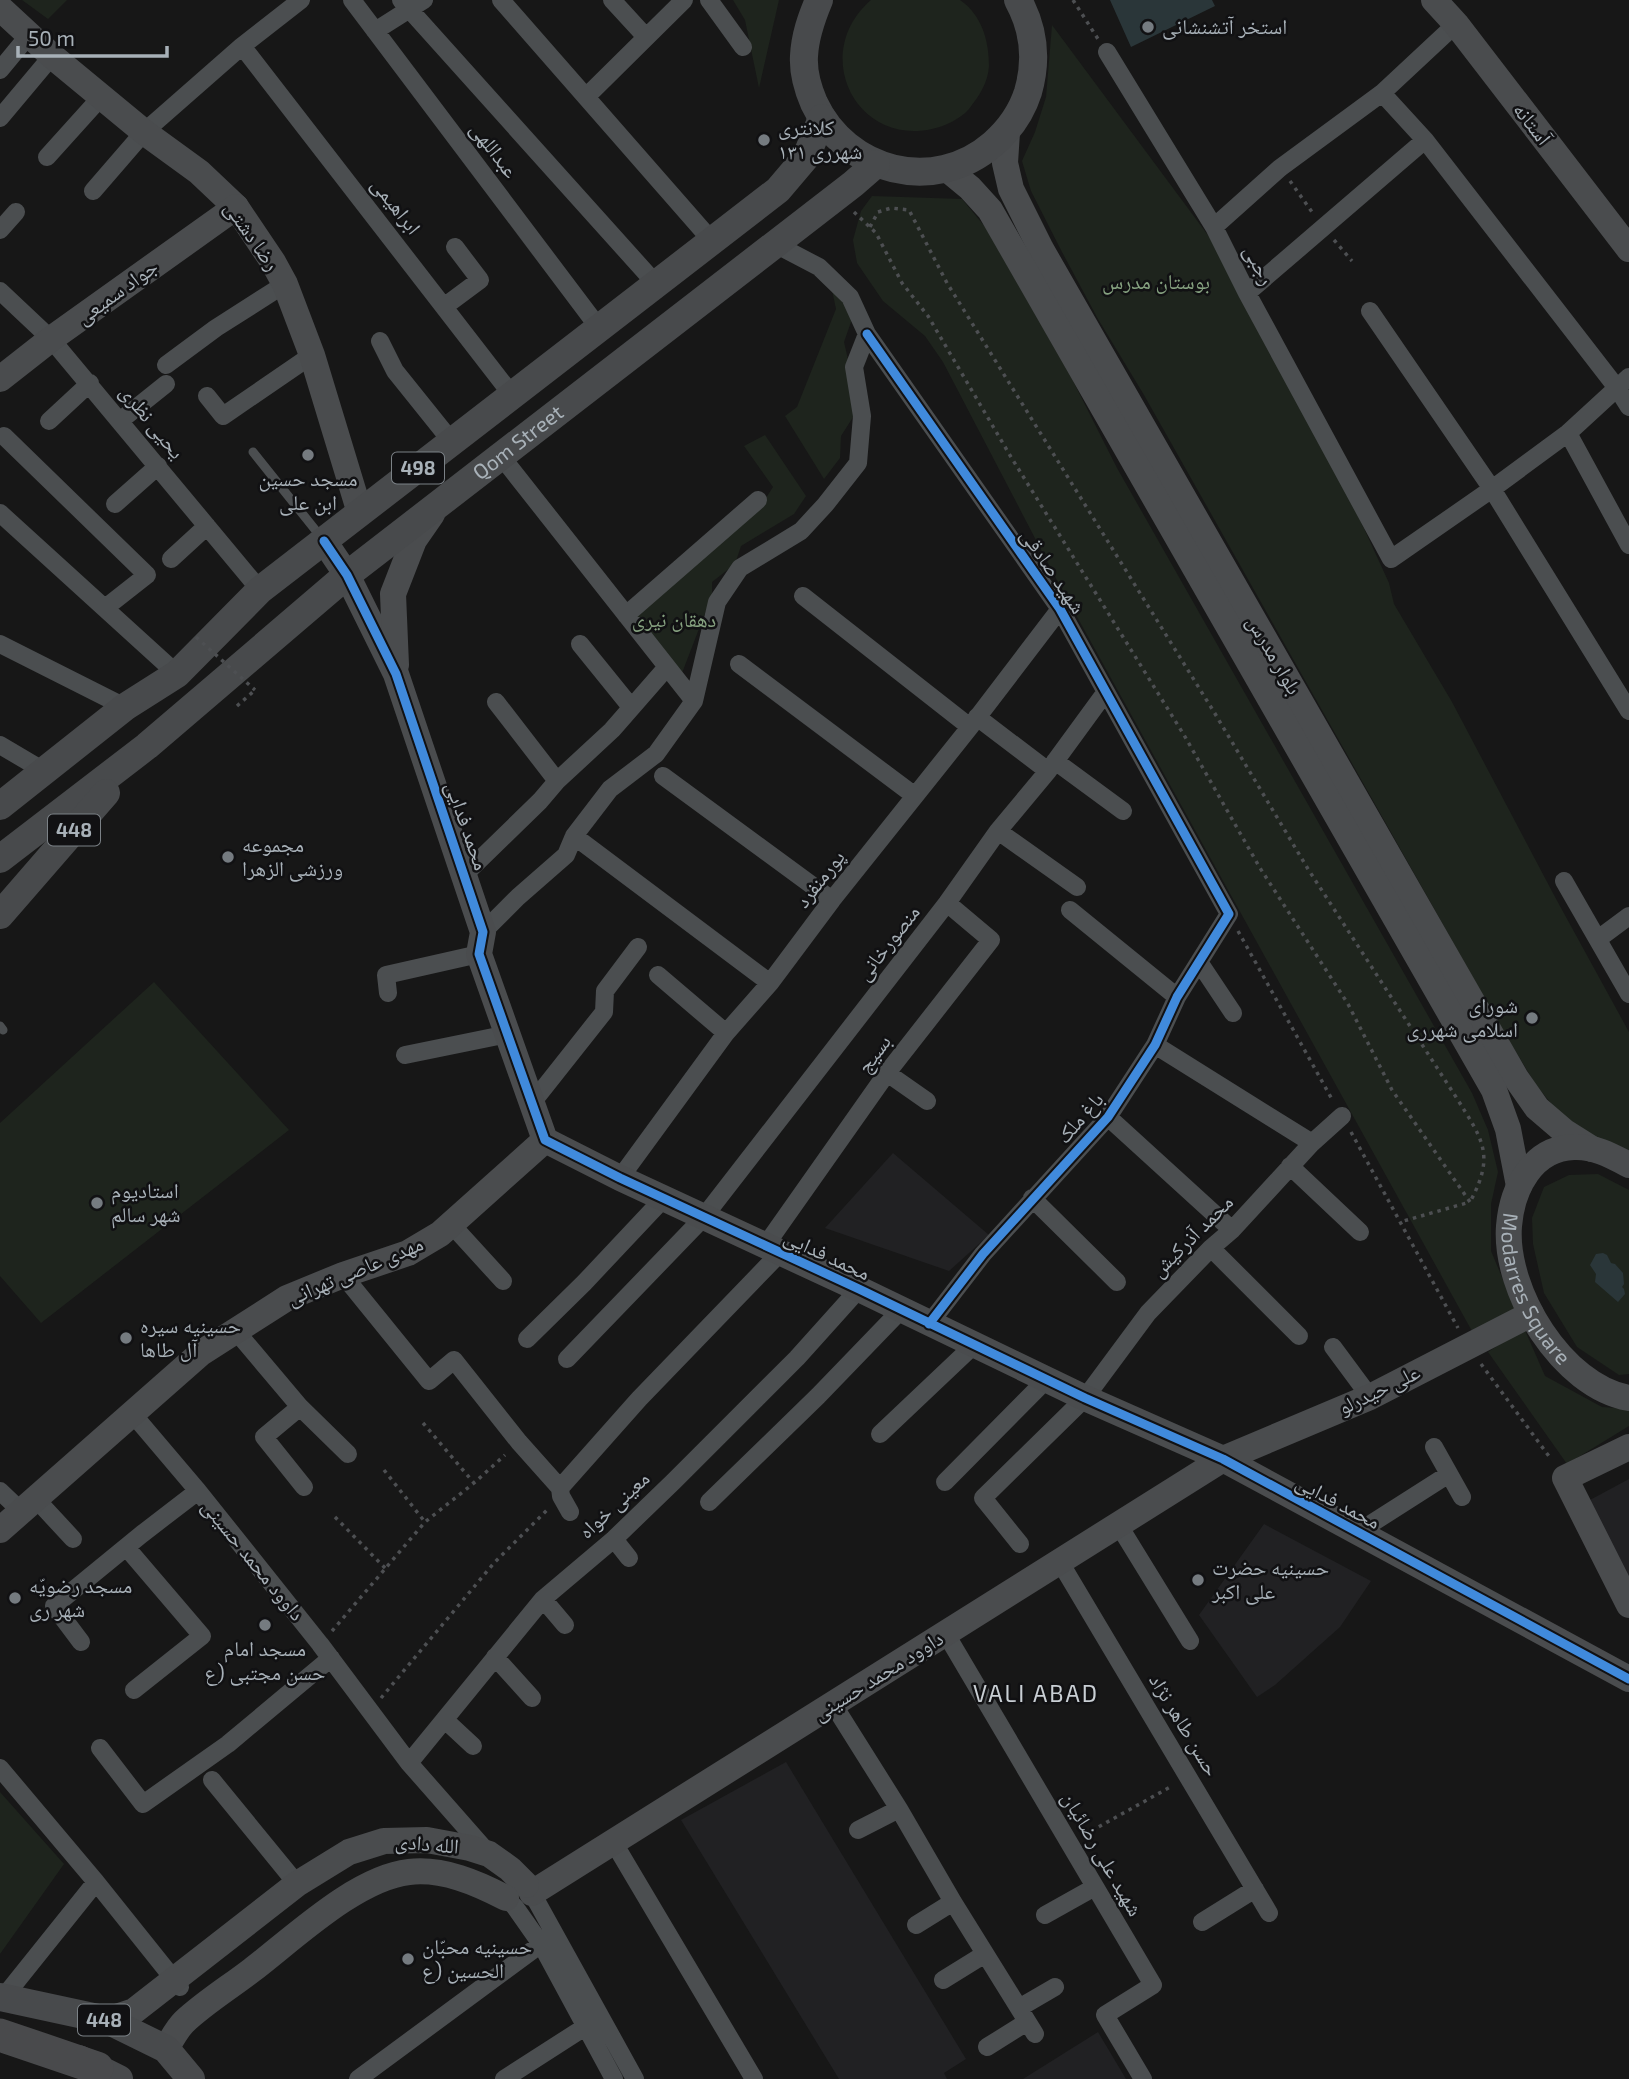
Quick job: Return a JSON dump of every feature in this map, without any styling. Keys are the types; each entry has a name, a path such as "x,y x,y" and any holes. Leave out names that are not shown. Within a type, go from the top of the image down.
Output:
{"highway":[{"path":"0,2035 108,2074"}],"main road":[{"path":"819,0 807,27 804,58 808,89 822,118 845,145 876,164 911,172 947,169 980,155 1007,132 1024,105 1033,75 1033,43 1028,4"},
{"name":"Qom Street","path":"0,806 125,707 177,674 260,590 778,190 806,157 822,118"},
{"name":"Qom Street","path":"0,859 148,746 347,575 876,164"},
{"name":"448","path":"0,915 148,746"},
{"name":"448","path":"1,2004 107,2020 166,2049 191,2079"},
{"name":"448","path":"1,2004 108,2074"}],"street":[{"path":"93,191 144,132 242,46 301,0"},
{"name":"عبداللهی","path":"352,0 600,328"},
{"path":"501,0 712,241"},
{"path":"612,0 646,37"},
{"path":"587,96 684,0"},
{"path":"709,0 743,47"},
{"name":"آستانه","path":"1434,0 1456,24 1629,249"},
{"path":"375,31 412,3 656,284"},
{"name":"رضا دشتی","path":"0,8 52,56 144,132 199,172 236,207 285,284 312,355 360,513"},
{"path":"1214,227 1280,168 1382,93 1456,24"},
{"path":"0,69 29,35"},
{"name":"ابراهیمی","path":"242,46 512,395"},
{"name":"رجبی","path":"1107,52 1214,227 1391,559 1492,489"},
{"path":"0,118 52,56"},
{"path":"1382,93 1425,141 1623,383 1629,407"},
{"path":"47,157 102,96"},
{"name":"بلوار مدرس","path":"1007,132 1005,163 1012,189 1041,249 1516,1079 1537,1108 1565,1132 1592,1149"},
{"path":"1247,293 1425,141"},
{"name":"بلوار مدرس","path":"947,169 970,188 990,210 1494,1090 1508,1129 1518,1186"},
{"name":"جواد سمیعی","path":"0,379 51,339 236,207"},
{"path":"0,230 16,212"},
{"name":"شهید صادقی","path":"775,244 819,267 850,297 867,334 1060,609 1229,914"},
{"path":"445,306 480,280 455,247"},
{"path":"166,365 216,328 285,284"},
{"name":"یحیی نظری","path":"0,291 51,339 90,383 260,590"},
{"path":"1370,311 1492,489 1629,711"},
{"path":"388,993 386,975 481,943 518,897 566,855 574,836 611,789 656,754 694,701 717,602 740,568 801,531 858,463 862,416 854,367 867,334"},
{"path":"380,341 396,371 452,442"},
{"path":"208,396 223,416 312,355"},
{"path":"49,421 90,383"},
{"path":"1492,489 1568,433 1623,383"},
{"path":"121,420 166,384"},
{"path":"1568,433 1629,545"},
{"path":"4,436 147,575 105,608"},
{"path":"501,456 694,701"},
{"path":"115,504 158,466"},
{"path":"626,615 758,500"},
{"path":"396,674 393,594 414,540 439,504"},
{"path":"0,513 177,674"},
{"path":"171,559 207,526"},
{"name":"محمد فدایی","path":"324,541 347,575 396,674 465,874 481,943 508,1034 545,1140 1046,1380 1223,1459 1629,1679"},
{"path":"803,596 973,722 1123,811"},
{"name":"پورمنفرد","path":"620,1178 726,1032 770,983 1060,609"},
{"path":"0,644 125,707"},
{"path":"580,644 631,707"},
{"path":"739,664 915,796"},
{"path":"465,874 540,801 556,781 612,730 667,667"},
{"name":"منصورخانی","path":"566,1359 703,1217 947,903 998,831 1105,693"},
{"path":"496,702 556,781"},
{"path":"0,745 44,771"},
{"path":"663,776 832,900"},
{"path":"998,831 1077,887"},
{"path":"574,836 770,983"},
{"path":"1564,881 1629,993"},
{"name":"بسیج","path":"560,1492 772,1250 887,1073 991,940 947,903"},
{"path":"1070,910 1177,997"},
{"name":"باغ ملک","path":"929,1324 983,1254 1108,1117 1155,1045 1177,997 1229,914"},
{"path":"1598,939 1629,916"},
{"path":"532,1103 604,1012 605,991 638,947"},
{"path":"1199,962 1233,1013"},
{"path":"658,975 726,1032"},
{"path":"405,1055 508,1034"},
{"path":"1155,1045 1312,1143"},
{"path":"887,1073 927,1101"},
{"name":"محمد آذرکیش","path":"1020,1544 983,1498 1085,1398 1148,1313 1232,1230 1312,1143 1342,1116"},
{"path":"1108,1117 1232,1230"},
{"name":"مهدی عاصی تهرانی","path":"0,1530 201,1353 287,1298 344,1275 408,1254 440,1234 545,1140"},
{"name":"Modarres Square","path":"1629,1165 1592,1149 1574,1147 1556,1150 1541,1158 1528,1170 1518,1186 1509,1228 1516,1276 1531,1314 1550,1346 1586,1380 1606,1391 1629,1398"},
{"path":"1290,1166 1360,1232"},
{"path":"527,1339 664,1198"},
{"path":"1032,1198 1117,1282"},
{"path":"451,1224 503,1281"},
{"path":"1211,1248 1299,1336"},
{"path":"344,1275 429,1381 454,1360 560,1492 570,1512"},
{"name":"معینی خواه","path":"409,1763 543,1599 614,1539 797,1358 859,1289"},
{"path":"709,1502 901,1310"},
{"name":"علی حیدرلو","path":"1223,1459 1370,1397 1531,1314"},
{"path":"235,1330 300,1407 348,1454"},
{"path":"880,1434 974,1345"},
{"path":"1334,1347 1370,1397"},
{"path":"945,1482 1046,1380"},
{"path":"300,1407 264,1437 304,1487"},
{"name":"داوود محمد حسینی","path":"131,1412 325,1651 409,1763 489,1854"},
{"path":"1434,1447 1462,1497"},
{"path":"1629,1447 1565,1478 1629,1605"},
{"name":"داوود محمد حسینی","path":"521,1892 614,1843 1223,1459"},
{"path":"1358,1532 1449,1474"},
{"path":"0,1491 29,1506 73,1539"},
{"path":"81,1642 54,1606 125,1547 198,1492"},
{"path":"1118,1524 1190,1641"},
{"path":"614,1539 629,1558"},
{"path":"125,1547 202,1636 134,1690"},
{"name":"حسن طاهر نژاد","path":"1060,1562 1269,1913"},
{"path":"543,1599 565,1625"},
{"name":"شهید علی رضائیان","path":"946,1634 1153,1985 1105,2015 1143,2079"},
{"path":"100,1748 143,1804 228,1744 325,1651"},
{"path":"495,1657 532,1698"},
{"path":"833,1704 1027,2022"},
{"path":"445,1720 473,1746"},
{"path":"0,1768 96,1882 172,1990 156,2013 163,2022 182,2024"},
{"path":"212,1780 297,1885"},
{"path":"858,1830 899,1809"},
{"name":"الله دادی","path":"107,2020 134,2011 172,1990 297,1885 349,1852 384,1841 427,1840 489,1854 510,1869 521,1892 635,2079"},
{"path":"614,1843 754,2079"},
{"name":"الله دادی","path":"166,2049 182,2024 331,1907 381,1880 409,1872 441,1874 521,1892"},
{"path":"1,2004 96,1882"},
{"path":"1045,1915 1095,1887"},
{"path":"1202,1922 1255,1889"},
{"name":"الله دادی","path":"521,1892 515,1907 541,1944 614,2079"},
{"path":"916,1925 953,1902"},
{"path":"358,2079 541,1944"},
{"path":"943,1980 985,1954"},
{"path":"987,2047 1027,2022 1055,1987"},
{"path":"504,2079 585,2027"}],"lane":[{"path":"253,452 324,541"}],"path":[{"path":"1073,0 1107,52"},
{"path":"870,227 878,212 891,208 909,210 947,283 1308,869 1479,1134 1485,1159 1481,1182 1470,1202 1400,1222"},
{"path":"852,210 876,233 902,283 928,316 1011,457 1184,735 1260,868 1348,1004 1392,1090 1470,1202"},
{"path":"197,637 255,690 237,706"},
{"path":"1468,1346 1565,1478"},
{"path":"423,1423 474,1483"},
{"path":"325,1651 425,1522 519,1442"},
{"path":"384,1470 425,1522"},
{"path":"370,1711 494,1563 560,1492"},
{"path":"335,1517 386,1569"},
{"path":"1070,1843 1189,1776"}],"shaded area":[{"name":"استخر آتشنشانی","path":"1110,0 1212,0 1215,6 1131,47"},
{"path":"893,1153 989,1235 949,1271 825,1228"},
{"path":"1603,1253 1623,1273 1622,1287 1625,1294 1618,1302 1595,1282 1596,1274 1590,1265 1596,1254"},
{"path":"1629,1479 1629,1581 1590,1500"},
{"path":"1264,1524 1371,1581 1340,1627 1275,1685 1257,1697 1199,1615"},
{"path":"786,1762 966,2059 944,2073 947,2079 839,2079 681,1820"},
{"path":"1098,2032 1126,2079 1023,2079"}],"green space":[{"path":"22,0 67,0 48,19"},
{"path":"733,0 779,0 759,88 745,20"},
{"path":"871,0 960,0 974,13 986,38 989,66 985,84 969,109 961,116 932,129 905,131 881,123 863,110 850,91 843,69 844,45 853,21"},
{"name":"بوستان مدرس","path":"1052,25 1213,242 1339,474 1389,583 1394,604 1452,702 1629,1032 1629,1151 1591,1135 1563,1118 1536,1085 1062,252 1031,191 1022,161 1046,97"},
{"path":"872,196 962,199 986,228 1071,377 1117,468 1472,1093 1488,1130 1498,1172 1491,1204 1491,1251 1517,1313 1473,1333 1060,586 943,362 925,336 883,301 857,263 853,240 861,211"},
{"path":"832,290 846,301 852,319 844,342 855,414 841,436 840,458 824,479 785,416 797,407 836,309"},
{"name":"دهقان نیری","path":"765,435 806,496 794,514 741,546 735,564 712,582 712,595 682,673 637,616 764,501 773,487 744,446"},
{"name":"استادیوم شهر سالم","path":"154,982 289,1130 41,1323 0,1276 0,1123"},
{"path":"1598,1174 1629,1190 1629,1374 1619,1375 1577,1347 1544,1293 1533,1244 1532,1218 1544,1187 1569,1175"},
{"path":"1524,1328 1545,1376 1602,1407 1629,1409 1629,1426 1567,1464 1488,1352"},
{"path":"0,1792 64,1864 0,1954"}],"cycle path":[{"path":"867,334 1060,609 1229,914 1177,997 1155,1045 1108,1117 983,1254 929,1324"},
{"path":"324,541 347,575 396,674 483,932 479,954 545,1140 1085,1398 1223,1459 1629,1679"}],"place":[{"name":"استخر آتشنشانی","path":"1148,27"},
{"name":"کلانتری ۱۳۱ شهرری","path":"764,140"},
{"name":"مسجد حسین ابن علی","path":"308,455"},
{"name":"مجموعه ورزشی الزهرا","path":"228,857"},
{"name":"شورای اسلامی شهرری","path":"1532,1018"},
{"name":"استادیوم شهر سالم","path":"97,1203"},
{"name":"حسینیه سیره آل طاها","path":"126,1338"},
{"name":"حسینیه حضرت علی اکبر","path":"1198,1580"},
{"name":"مسجد رضویّه شهر ری","path":"15,1598"},
{"name":"مسجد امام حسن مجتبی (ع","path":"265,1625"},
{"name":"حسینیه محبّان الحسین (ع","path":"408,1959"}],"district":[{"name":"VALI ABAD","path":"1036,1694"}]}
